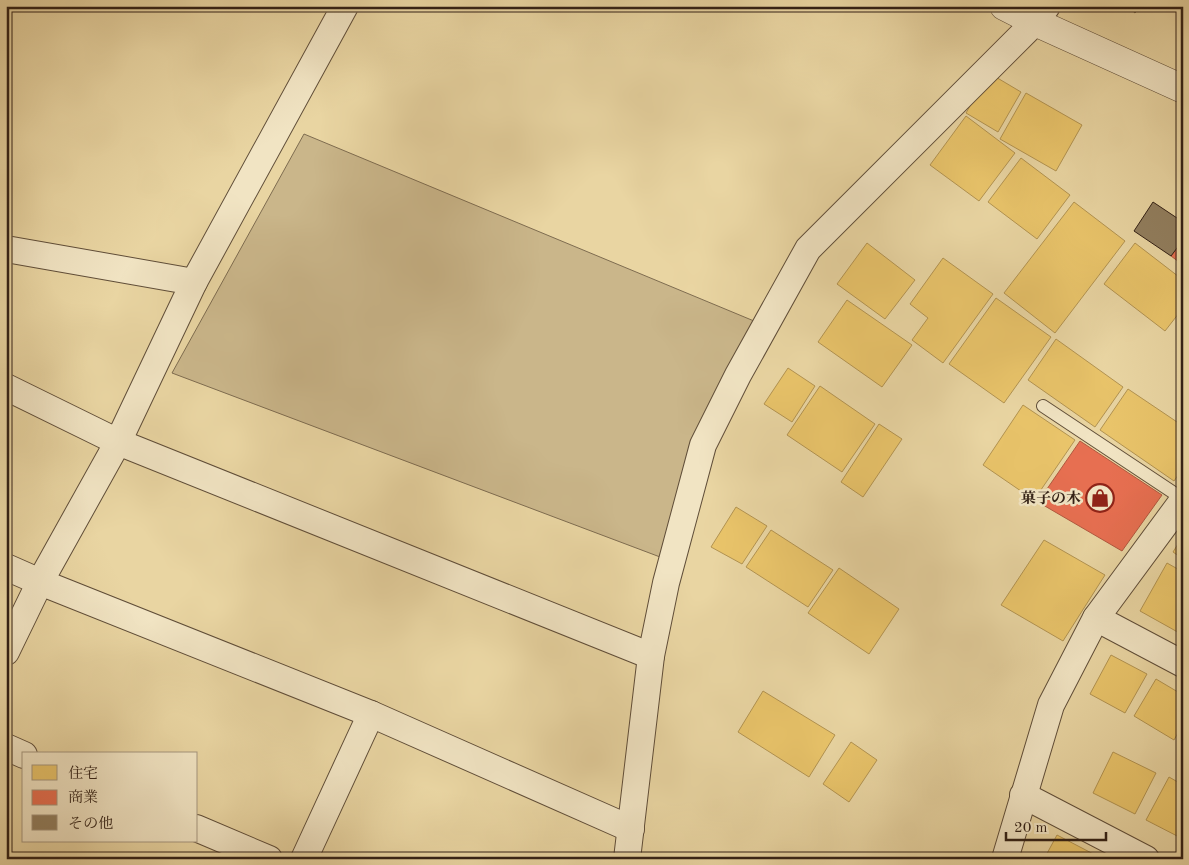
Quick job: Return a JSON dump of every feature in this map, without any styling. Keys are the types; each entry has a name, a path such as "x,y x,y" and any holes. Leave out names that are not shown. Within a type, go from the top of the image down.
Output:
{"street":[{"path":"6,652 40,582 118,442 194,282 345,6"},
{"path":"1004,6 1041,14 1183,89"},
{"path":"627,859 651,656 666,583 703,445 738,375 808,249 1041,14"},
{"path":"6,249 194,282"},
{"path":"6,387 118,442 651,656"},
{"path":"1005,859 1051,705 1096,618 1183,500"},
{"path":"6,567 371,714 631,829"},
{"path":"1096,618 1183,664"},
{"path":"304,859 371,714"},
{"path":"6,748 22,754"},
{"path":"1023,795 1146,859"},
{"path":"198,829 269,859"}],"lane":[{"path":"1043,406 1183,500"}],"shaded area":[{"path":"304,134 766,326 702,418 676,563 172,373"}],"building: 住宅":[{"path":"989,73 1021,92 998,132 966,113"},
{"path":"1026,93 1082,125 1056,171 1000,139"},
{"path":"966,116 1015,153 979,201 930,165"},
{"path":"1021,158 1070,195 1037,239 988,202"},
{"path":"1074,202 1125,241 1055,333 1004,293"},
{"path":"867,243 915,280 885,319 837,284"},
{"path":"1135,243 1183,280 1183,308 1165,331 1104,284"},
{"path":"943,258 993,294 943,363 912,340 928,318 910,304"},
{"path":"996,298 1051,337 1004,403 949,364"},
{"path":"847,300 912,345 882,387 818,342"},
{"path":"1056,339 1123,387 1095,427 1028,380"},
{"path":"788,368 815,386 792,422 764,404"},
{"path":"820,386 875,424 842,472 787,435"},
{"path":"1128,389 1183,426 1183,468 1174,481 1100,430"},
{"path":"1023,405 1075,440 1034,500 983,465"},
{"path":"879,424 902,439 863,497 841,482"},
{"path":"736,507 767,526 742,564 711,547"},
{"path":"771,530 833,570 808,607 746,567"},
{"path":"1183,536 1183,559 1173,552"},
{"path":"1044,540 1105,575 1063,641 1001,605"},
{"path":"1167,563 1183,572 1183,635 1140,611"},
{"path":"839,568 899,609 869,654 808,613"},
{"path":"1111,655 1147,674 1125,713 1090,694"},
{"path":"1156,679 1183,695 1183,724 1174,740 1134,716"},
{"path":"763,691 835,735 809,777 738,732"},
{"path":"851,742 877,760 849,802 823,784"},
{"path":"1113,752 1156,773 1135,814 1093,793"},
{"path":"1169,777 1183,785 1183,839 1146,820"},
{"path":"1057,835 1101,858 1101,859 1044,859"},
{"path":"697,854 705,859 693,859"}],"building: 商業":[{"path":"1183,240 1183,265 1171,256"},
{"name":"菓子の木","path":"1080,441 1162,495 1122,551 1038,502"}],"building: その他":[{"path":"1127,6 1141,6 1135,13"},
{"path":"1153,202 1183,222 1183,240 1171,256 1134,231"}],"place":[{"name":"菓子の木","path":"1100,498"}]}
